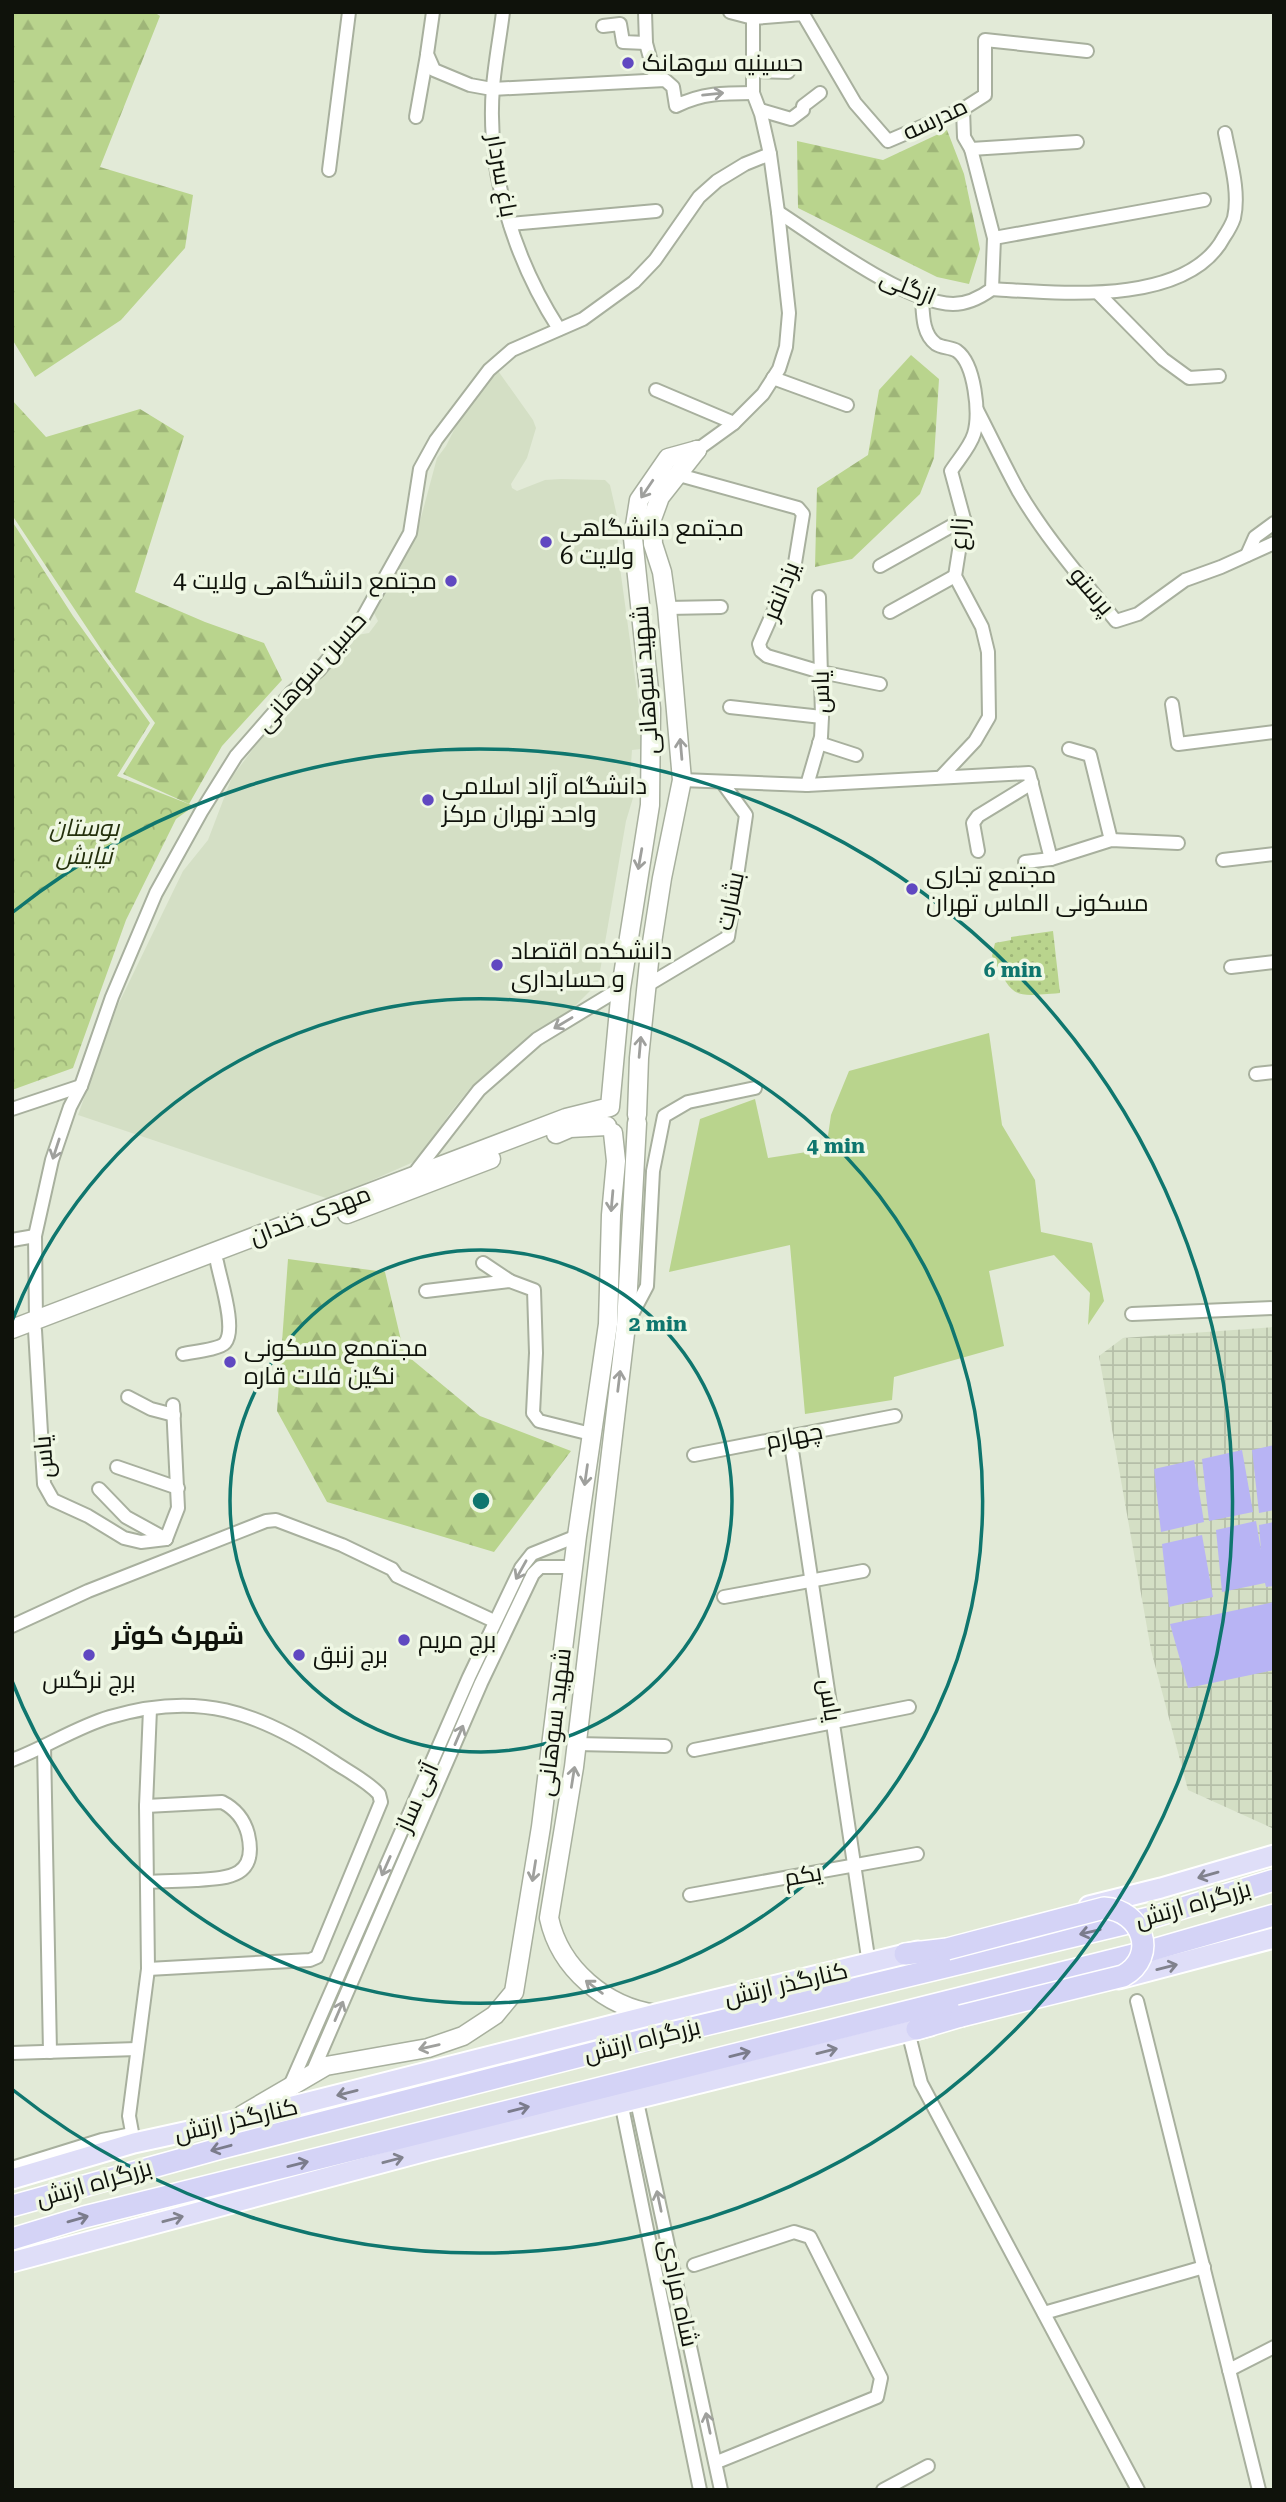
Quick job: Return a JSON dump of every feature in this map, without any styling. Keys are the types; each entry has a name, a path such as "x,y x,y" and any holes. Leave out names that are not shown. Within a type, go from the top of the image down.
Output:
{"highway":[{"name":"بزرگراه ارتش","path":"12,2203 499,2076 1153,1917 1274,1880"},
{"path":"905,1954 947,1949 1104,1908 1124,1912 1138,1926 1141,1935 1142,1954 1138,1964 1123,1976 913,2030"},
{"name":"بزرگراه ارتش","path":"12,2239 84,2217 1149,1951 1273,1915"}],"main road":[{"name":"شهید سوهانی","path":"656,2014 632,2008 594,1987 573,1969 558,1944 549,1918 577,1744 637,1119 646,986 658,902 682,780 667,608 662,572 653,544 652,519 660,497 697,450"},
{"name":"شهید سوهانی","path":"610,1107 621,988 650,804 652,765 651,709 634,538 639,500 668,458 697,450"},
{"path":"623,1102 632,1107 637,1119 627,1134 610,1129 605,1116 610,1107 623,1102"},
{"name":"مهدی خندان","path":"12,1339 36,1325 575,1115 610,1107"},
{"name":"مهدی خندان","path":"12,1329 36,1325 216,1262 423,1186 570,1128 610,1129"},
{"name":"شهید سوهانی","path":"230,2122 334,2064 446,2043 478,2028 502,2008 514,1992 541,1827 591,1434 617,1324 611,1215 616,1161 610,1129"},
{"path":"541,1827 564,1833"},
{"name":"کنارگذر ارتش","path":"12,2179 133,2138 230,2122 656,2014 869,1964 1161,1888 1274,1855"},
{"path":"1225,1896 1274,1873"},
{"path":"12,2262 430,2150 1274,1938"},
{"path":"561,2099 699,2082"}],"street":[{"path":"329,170 349,12"},
{"path":"416,117 433,12"},
{"name":"باغ سردار","path":"503,12 492,89 499,184 523,260 543,305 559,329"},
{"path":"645,12 646,43 656,80"},
{"path":"730,12 753,15"},
{"name":"مدرسه","path":"753,15 803,14 855,103 888,141 962,109 985,95 985,40 1087,51"},
{"name":"شهید سوهانی","path":"697,450 734,423 764,394 774,378 786,347 789,313 778,212 770,154 760,110 753,93 753,15"},
{"path":"603,26 620,24 623,43 646,43"},
{"path":"427,54 434,70 470,85 492,89 664,80 673,87 676,106 710,93 753,93"},
{"path":"753,71 788,72"},
{"path":"760,110 790,119 820,93"},
{"path":"962,109 964,137 971,149 994,238 992,289 1098,293 1127,290 1179,277 1198,267 1218,250 1234,220 1236,195 1225,133"},
{"path":"971,149 1077,142"},
{"name":"حسین سوهانی","path":"36,1325 35,1236 52,1160 112,997 156,893 201,812 236,757 291,693 319,670 362,619 410,533 420,469 436,440 489,370 512,350 583,319 634,282 655,260 699,197 717,181 745,164 770,154"},
{"path":"994,238 1204,200"},
{"path":"510,224 656,211"},
{"name":"ازگلی","path":"778,212 877,276 922,298 953,304 980,298 992,289"},
{"path":"1098,293 1163,359 1189,378 1219,376"},
{"name":"زارع","path":"922,298 928,333 936,344 957,351 967,364 977,410 974,435 951,471 964,519 955,576 982,628 988,652 989,717 975,741 941,777"},
{"path":"774,378 847,405"},
{"path":"656,390 734,423"},
{"name":"پرستو","path":"977,410 1032,513 1065,559 1116,621 1138,614 1185,580 1274,543"},
{"name":"یزدانفر","path":"679,475 799,508 803,514 795,563 759,644 767,656 821,672"},
{"path":"880,566 964,519"},
{"path":"1247,555 1255,537 1274,523"},
{"path":"890,612 955,576"},
{"name":"یاس","path":"807,785 819,743 822,717 819,597"},
{"path":"667,608 721,607"},
{"path":"821,672 880,684"},
{"path":"1172,704 1178,744 1274,732"},
{"path":"730,707 822,717"},
{"path":"819,743 856,755"},
{"path":"1069,749 1090,755 1111,840"},
{"path":"682,780 807,785 1029,773 1051,859"},
{"name":"بشارت","path":"646,986 728,937 746,815 722,782"},
{"path":"978,851 973,823 978,816 1032,783"},
{"path":"1025,862 1051,859 1111,840 1178,844"},
{"path":"1223,860 1274,853"},
{"path":"1231,967 1274,962"},
{"path":"417,1170 479,1090 537,1039 621,988"},
{"path":"1256,1074 1274,1072"},
{"path":"12,1109 81,1086"},
{"path":"617,1324 647,1286 653,1171 664,1116 688,1102 755,1088"},
{"path":"12,1240 35,1236"},
{"path":"183,1354 220,1346 228,1338 230,1319 216,1262"},
{"path":"483,1263 509,1281"},
{"path":"426,1291 509,1281 526,1285 536,1293 533,1413 535,1418 591,1434"},
{"path":"1132,1314 1274,1308"},
{"name":"یاس","path":"36,1325 44,1484 49,1495 53,1500 88,1516 124,1538 141,1542 166,1539"},
{"path":"99,1489 126,1517 166,1539 178,1507 174,1410 151,1409 128,1397"},
{"name":"چهارم","path":"694,1455 895,1416"},
{"name":"یاس","path":"790,1437 869,1964"},
{"path":"117,1466 178,1488"},
{"path":"12,1626 88,1591 266,1521 276,1520 342,1545 392,1569 402,1569 496,1617"},
{"name":"آتی ساز","path":"312,2074 475,1680 496,1617 526,1560 532,1554 577,1536"},
{"name":"آتی ساز","path":"289,2088 475,1680 537,1570 540,1567 573,1567"},
{"path":"724,1597 863,1571"},
{"path":"12,1760 107,1717 164,1706 198,1706 236,1711 260,1720 304,1742 379,1794 381,1802 317,1957 310,1960 148,1969"},
{"path":"694,1750 909,1707"},
{"path":"12,2168 102,2140 133,2138 129,2116 148,1969 146,1806 150,1709"},
{"path":"577,1744 665,1746"},
{"path":"44,1746 50,2052"},
{"path":"146,1806 222,1802 232,1807 242,1818 247,1829 251,1853 243,1869 225,1879 147,1882"},
{"name":"یکم","path":"690,1895 917,1854"},
{"path":"1137,2001 1259,2490"},
{"path":"913,2030 921,2083 1139,2490"},
{"path":"308,2044 310,2050 315,2052 323,2049"},
{"path":"12,2053 137,2049"},
{"name":"شاه مرادی","path":"628,2100 717,2462 721,2490"},
{"name":"شاه مرادی","path":"628,2100 700,2490"},
{"path":"694,2265 793,2232 810,2236 881,2378 877,2397 717,2462"},
{"path":"1044,2313 1204,2267"},
{"path":"1229,2370 1274,2347"},
{"path":"883,2490 928,2466"}],"shaded area":[{"name":"دانشگاه آزاد اسلامی واحد تهران مرکز","path":"496,368 536,428 527,458 511,484 512,488 517,491 545,480 605,480 610,485 617,516 618,553 639,707 641,749 632,750 630,778 639,778 626,821 598,983 566,1015 518,1045 471,1087 418,1160 329,1199 78,1115 117,1007 183,871 208,840 232,777 280,713 311,688 357,635 369,633 378,621 373,611 389,587 419,525 437,458 466,406"},
{"path":"1274,1327 1274,1829 1188,1790 1151,1650 1099,1356 1123,1338"},
{"path":"1274,1445 1274,1510 1259,1513 1252,1450"},
{"path":"1242,1450 1253,1512 1209,1521 1202,1459"},
{"path":"1194,1460 1204,1522 1161,1532 1154,1469"},
{"path":"1256,1521 1261,1550 1259,1525 1274,1522 1274,1586 1266,1587 1265,1583 1222,1592 1216,1530"},
{"path":"1202,1535 1213,1597 1169,1607 1162,1544"},
{"path":"1274,1602 1274,1670 1188,1688 1170,1624"}],"green space":[{"path":"12,12 154,12 160,16 100,167 193,195 185,248 121,320 35,377 12,339"},
{"path":"947,130 964,174 980,249 969,284 937,277 798,208 797,141 883,160"},
{"path":"911,355 939,379 934,458 920,494 852,559 815,567 817,488 868,455 879,390"},
{"path":"12,400 46,437 140,409 184,436 135,592 205,622 264,643 282,680 222,746 189,804 123,774 155,723 103,652 12,515"},
{"name":"بوستان نیایش","path":"12,521 73,616 150,723 117,776 194,806 176,819 126,920 73,1068 12,1090"},
{"path":"1053,931 1060,993 1032,995 1016,992 1005,980 992,956 995,943 1011,940 1011,937"},
{"path":"989,1033 1002,1125 1035,1180 1041,1232 1092,1243 1104,1301 1088,1325 1090,1293 1054,1255 989,1271 1004,1346 894,1377 892,1400 805,1414 790,1245 669,1272 700,1119 755,1099 768,1158 826,1149 831,1115 849,1071"},
{"path":"288,1259 385,1272 404,1353 480,1416 571,1451 494,1552 327,1502 277,1411"}],"place":[{"name":"حسینیه سوهانک","path":"628,63"},
{"name":"مجتمع دانشگاهی ولایت 6","path":"546,542"},
{"name":"مجتمع دانشگاهی ولایت 4","path":"451,581"},
{"name":"دانشگاه آزاد اسلامی واحد تهران مرکز","path":"428,800"},
{"name":"مجتمع تجاری مسکونی الماس تهران","path":"912,889"},
{"name":"دانشکده اقتصاد و حسابداری","path":"497,965"},
{"name":"مجتممع مسکونی نگین فلات قاره","path":"230,1362"},
{"name":"برج مریم","path":"404,1640"},
{"name":"برج نرگس","path":"89,1655"},
{"name":"برج زنبق","path":"299,1655"}],"district":[{"name":"شهرک کوثر","path":"178,1635"}]}
